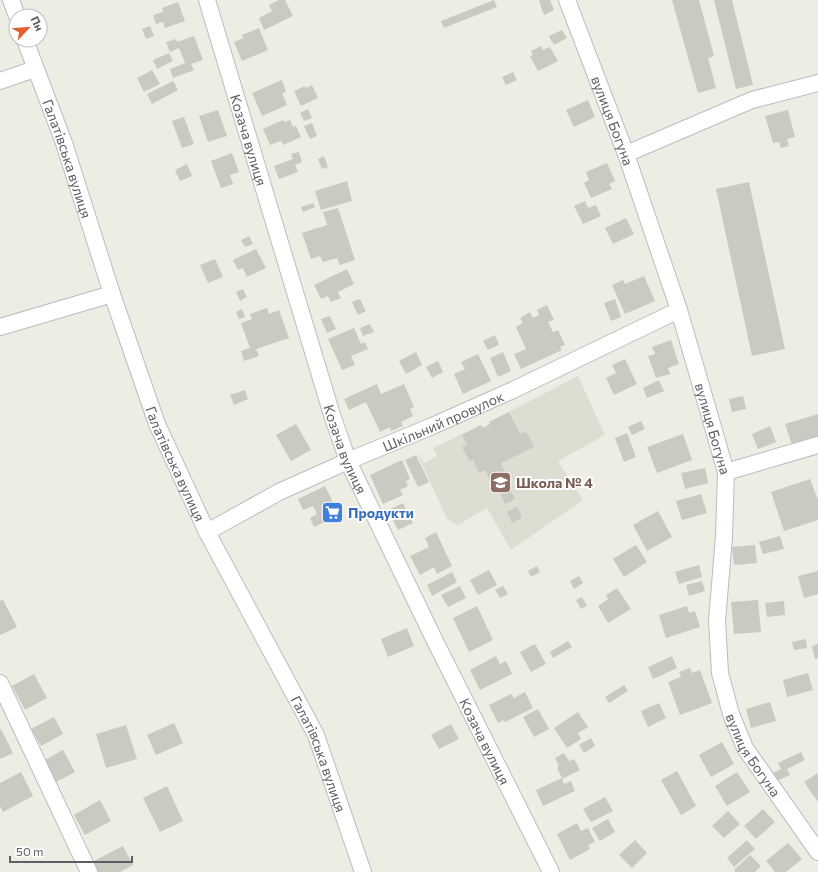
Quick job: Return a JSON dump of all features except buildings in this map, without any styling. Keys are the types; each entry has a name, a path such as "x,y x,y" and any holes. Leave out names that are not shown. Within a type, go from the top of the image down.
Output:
{"street":[{"name":"Козача вулиця","path":"207,0 332,415 348,460 436,643 551,872"},
{"name":"вулиця Богуна","path":"567,0 626,154 679,310 726,472 724,537 717,621 720,673 731,714 745,748 818,852"},
{"name":"Галатівська вулиця","path":"28,48 64,143 112,294 157,424 207,532 316,735 363,872"},
{"path":"0,81 35,69"},
{"path":"626,154 752,100 818,83"},
{"path":"0,327 112,294"},
{"name":"Шкільний провулок","path":"207,532 279,492 348,460 430,427 513,390 679,310"},
{"path":"726,472 818,445"},
{"path":"0,683 89,872"}],"shaded area":[{"name":"Школа № 4","path":"578,376 605,435 558,461 583,500 511,550 487,508 458,525 447,519 418,455 419,454 424,463 437,456 433,448 481,425 483,428 490,424 489,422"}],"place":[{"name":"Школа № 4","path":"501,482"},
{"name":"Продукти","path":"332,512"}]}
